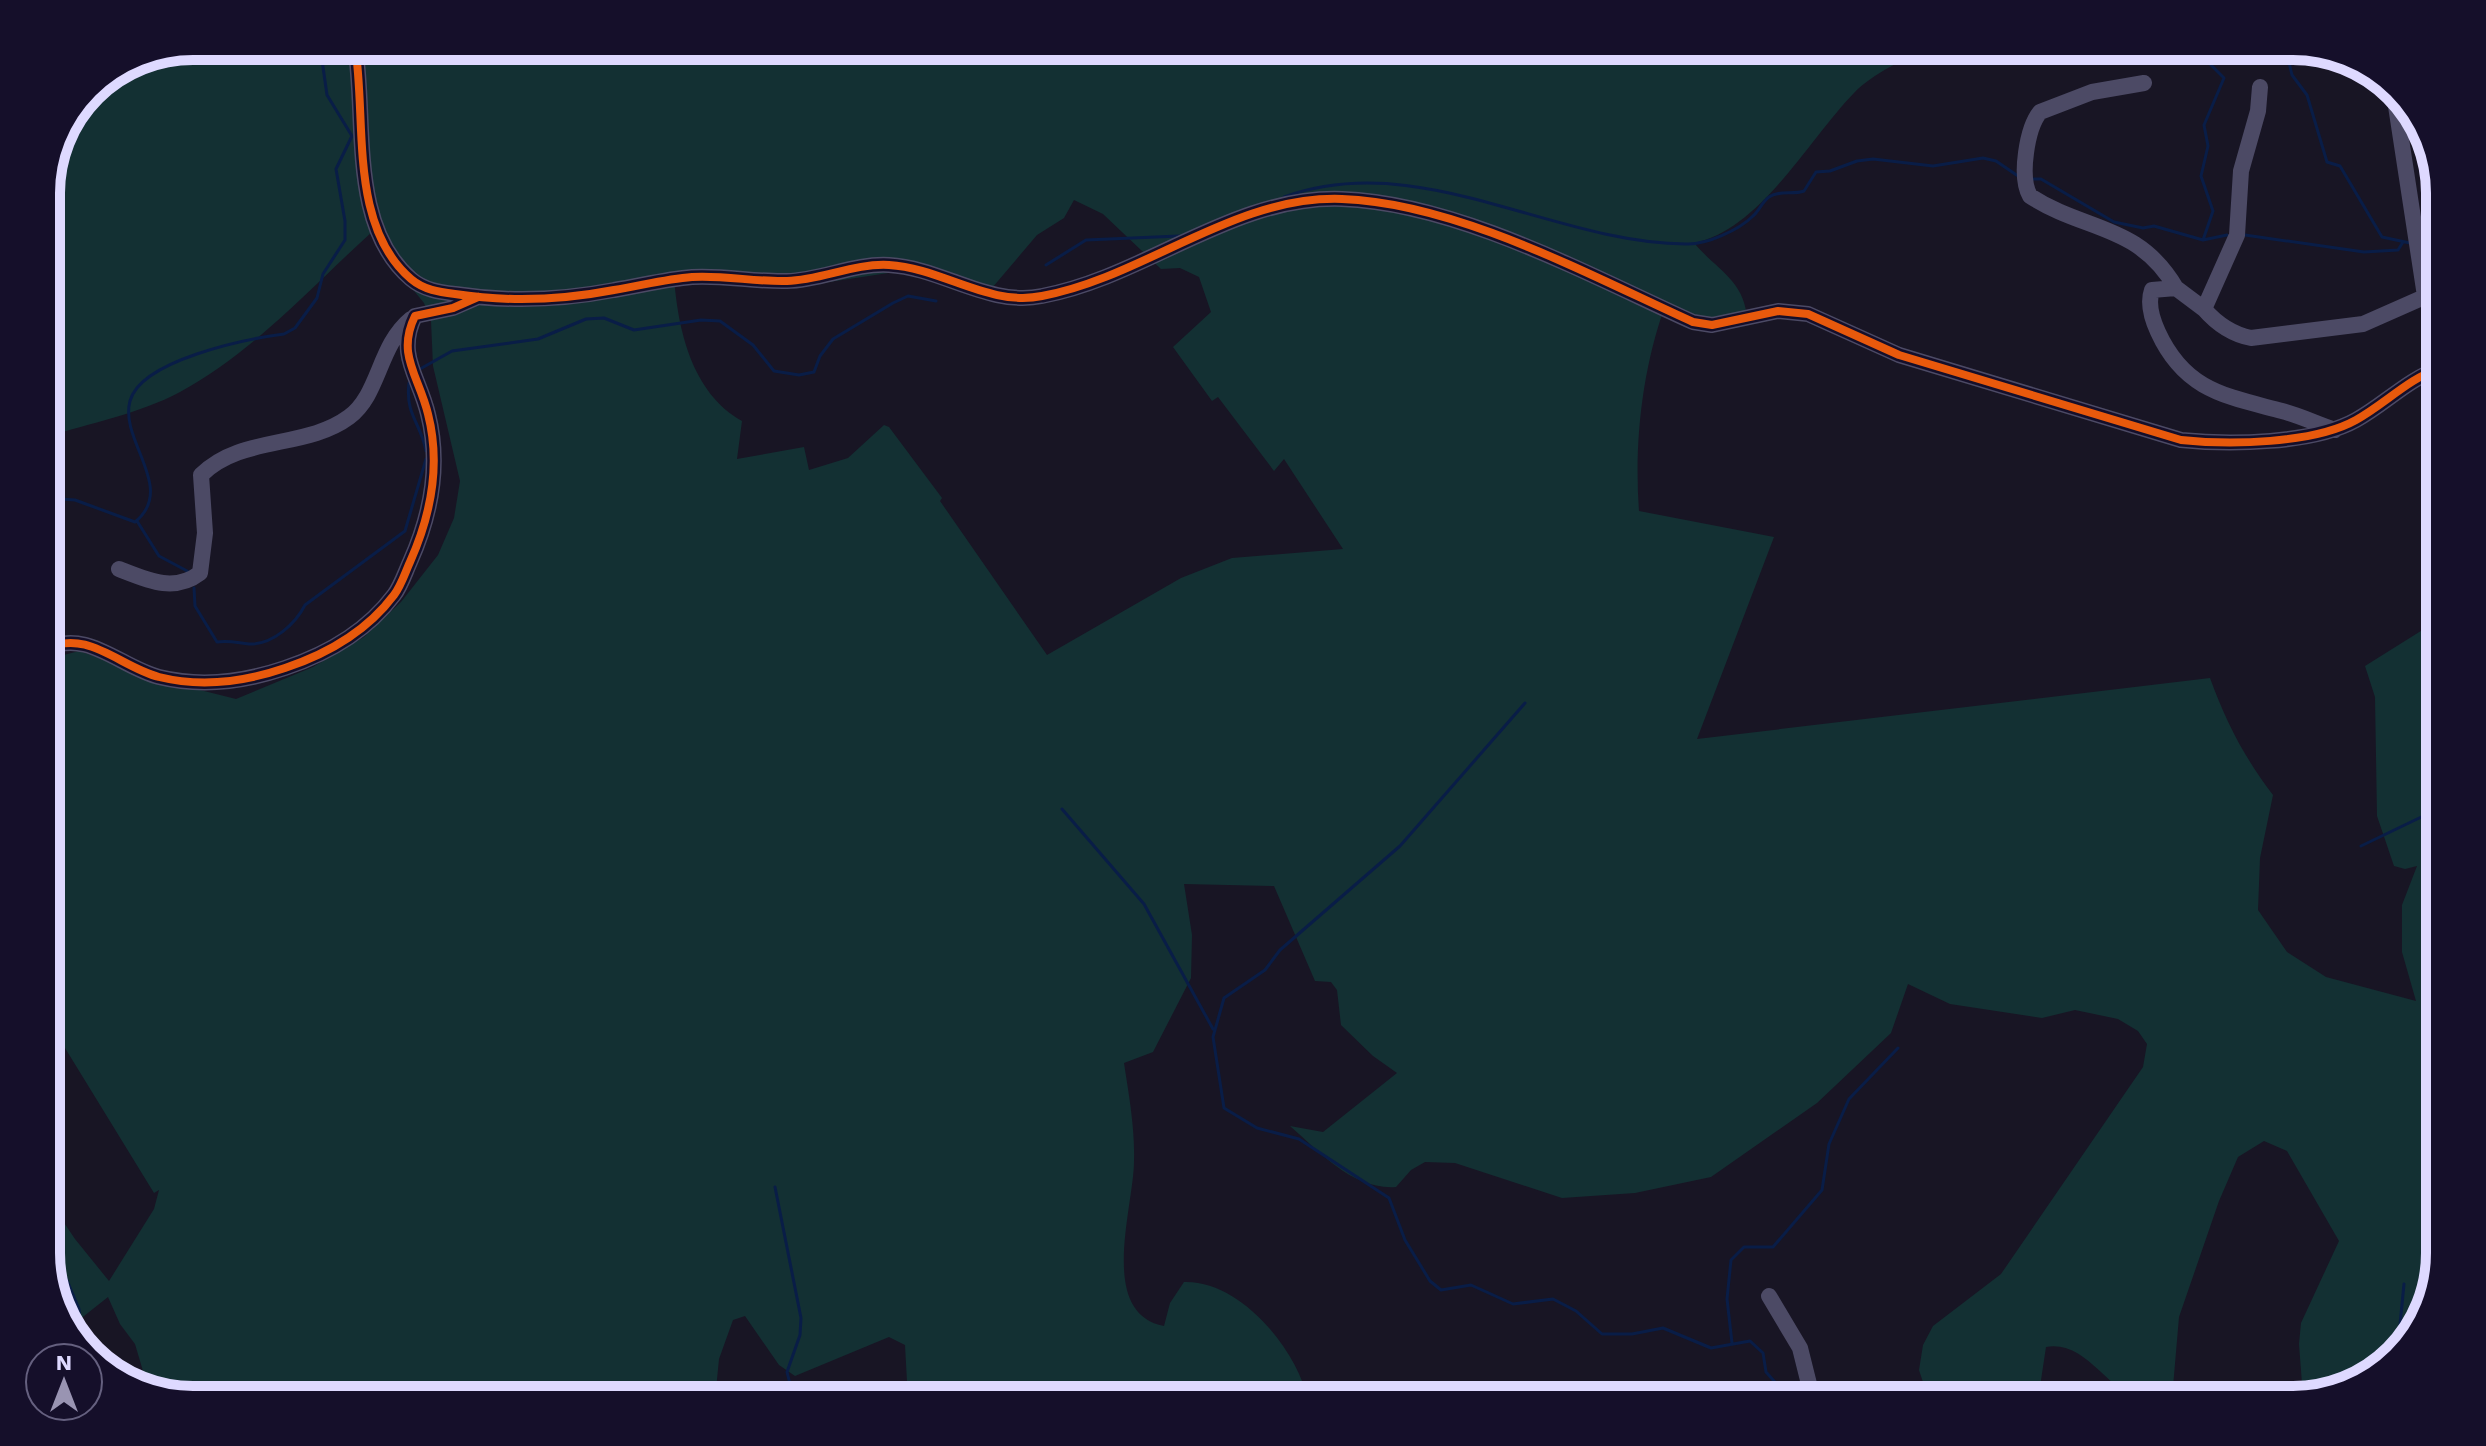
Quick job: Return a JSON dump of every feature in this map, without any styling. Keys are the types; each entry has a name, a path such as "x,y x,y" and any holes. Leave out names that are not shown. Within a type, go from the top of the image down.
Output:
{"street":[{"path":"356,60 367,193 384,245 414,282 427,289 478,297 574,296 688,277 784,281 864,265 887,265 937,274 1006,298 1030,298 1093,283 1165,247 1261,212 1315,200 1362,200 1425,212 1470,226 1693,322 1712,325 1778,311 1808,314 1916,361 2181,440 2205,443 2303,438 2335,430 2426,376"},
{"path":"2144,83 2092,92 2040,112 2031,129 2026,190 2045,206 2099,224 2137,243 2163,266 2176,288 2226,329 2251,338 2363,324 2426,296"},
{"path":"2204,309 2237,235 2241,171 2258,111 2260,87"},
{"path":"2397,110 2426,261"},
{"path":"2176,288 2152,290 2150,310 2163,344 2178,365 2198,384 2235,401 2286,412 2335,430"},
{"path":"119,569 168,584 187,583 200,573 205,545 201,475 211,464 269,442 330,428 350,417 363,404 390,341 415,316 453,308 478,297"},
{"path":"60,642 82,642 125,665 159,677 205,683 248,679 314,658 363,628 396,593 423,532 432,498 434,470 428,412 406,348 407,333 415,316"},
{"path":"1769,1296 1800,1348 1810,1386"}],"green space":[{"path":"193,60 1903,60 1854,93 1782,180 1741,221 1718,235 1694,243 1735,285 1745,306 1747,319 1726,324 1665,306 1657,330 1645,381 1639,434 1639,511 1774,537 1697,739 2210,678 2237,739 2273,795 2260,858 2258,910 2287,952 2326,977 2416,1001 2402,952 2402,905 2417,866 2405,869 2394,866 2377,816 2375,697 2365,666 2426,628 2426,1253 2425,1271 2416,1304 2399,1334 2374,1359 2344,1376 2302,1385 2301,1323 2339,1241 2287,1151 2264,1141 2238,1157 2219,1201 2179,1317 2173,1386 2117,1386 2073,1351 2046,1347 2040,1386 1924,1386 1919,1370 1923,1345 1933,1326 2001,1274 2143,1067 2147,1044 2138,1031 2118,1019 2075,1010 2042,1018 1950,1004 1908,984 1891,1033 1817,1103 1711,1177 1635,1193 1562,1198 1455,1163 1425,1162 1411,1170 1396,1187 1380,1186 1366,1183 1338,1168 1290,1126 1323,1132 1397,1073 1373,1056 1341,1025 1337,990 1331,982 1315,981 1274,886 1184,884 1192,935 1191,978 1153,1052 1124,1063 1134,1149 1124,1256 1125,1280 1131,1301 1143,1317 1164,1326 1170,1303 1184,1282 1205,1284 1225,1292 1263,1321 1279,1340 1304,1386 907,1386 905,1345 889,1337 795,1376 779,1365 745,1316 733,1320 719,1359 716,1386 193,1386 145,1377 135,1344 120,1324 108,1297 78,1320 67,1296 60,1262 60,1217 109,1281 154,1209 159,1190 154,1193 60,1040 60,656 79,651 180,685 236,699 313,667 364,637 401,602 438,555 454,518 460,481 433,366 431,321 424,303 392,264 373,231 281,318 233,358 180,392 114,418 60,433 60,184 70,142 82,119 99,99 119,82 142,70 167,63","holes":["1074,200 1103,214 1161,269 1180,268 1199,277 1211,312 1173,347 1212,401 1218,397 1274,471 1284,459 1343,549 1232,558 1181,578 1047,655 940,501 942,498 889,427 884,425 848,458 809,470 804,447 737,459 742,421 711,394 691,358 679,318 674,277 816,284 908,270 992,288 1037,235 1064,218"]}],"waterway":[{"path":"60,499 75,500 135,522 146,509 150,494 149,479 129,416 130,401 138,387 153,374 197,354 284,334 295,328 317,298 323,274 345,240 336,169 352,136 327,95 322,60"},
{"path":"2193,60 2209,63 2224,78 2204,125 2208,146 2201,176 2213,211 2203,240"},
{"path":"2288,60 2292,75 2307,95 2327,162 2340,166 2382,237 2410,243"},
{"path":"1284,197 1334,185 1385,184 1435,190 1636,240 1686,244 1703,242 1731,231 1753,216 1773,195 1804,191 1816,172 1830,171 1857,161 1873,159 1933,166 1983,158 1996,161 2018,176"},
{"path":"2030,179 2041,179 2114,222 2143,228 2154,226 2203,240 2227,235"},
{"path":"2245,235 2364,252 2398,250 2403,242"},
{"path":"1046,265 1086,240 1179,236"},
{"path":"420,369 452,351 538,339 586,319 604,318 634,330 701,320 720,321 753,345 774,371 799,375 814,372 820,356 833,339 893,303 908,296 936,301"},
{"path":"409,383 409,403 426,451"},
{"path":"194,588 195,606 217,642 249,644 275,637 290,626 305,605 405,531 426,459"},
{"path":"137,521 159,556 189,572"},
{"path":"1525,703 1400,846 1280,950 1265,970 1224,998 1213,1037 1224,1108 1257,1128 1299,1139 1389,1198 1405,1240 1430,1281 1441,1290 1471,1285 1513,1304 1553,1299 1576,1311 1602,1334 1632,1334 1663,1328 1711,1348 1750,1341 1763,1353 1766,1372 1778,1386"},
{"path":"1062,809 1144,904 1213,1029"},
{"path":"2361,846 2426,815"},
{"path":"1732,1343 1727,1299 1731,1260 1744,1247 1773,1247 1822,1190 1829,1144 1849,1099 1898,1048"},
{"path":"775,1187 801,1318 800,1335 787,1372 790,1386"},
{"path":"62,1275 79,1309 81,1325"},
{"path":"2399,1334 2404,1284"}],"cycle path":[{"path":"356,60 364,170 377,230 391,257 416,283 426,288 475,297 555,298 692,277 787,281 876,265 909,268 1003,296 1042,296 1117,272 1227,223 1264,210 1302,201 1342,199 1431,213 1476,227 1567,263 1693,322 1712,325 1778,311 1808,314 1899,355 2181,440 2270,441 2317,434 2367,414 2426,374"},
{"path":"60,644 89,646 159,677 190,682 222,682 254,677 301,662 359,630 399,588 424,526 432,490 432,433 408,354 415,316 453,308 478,297"}]}
